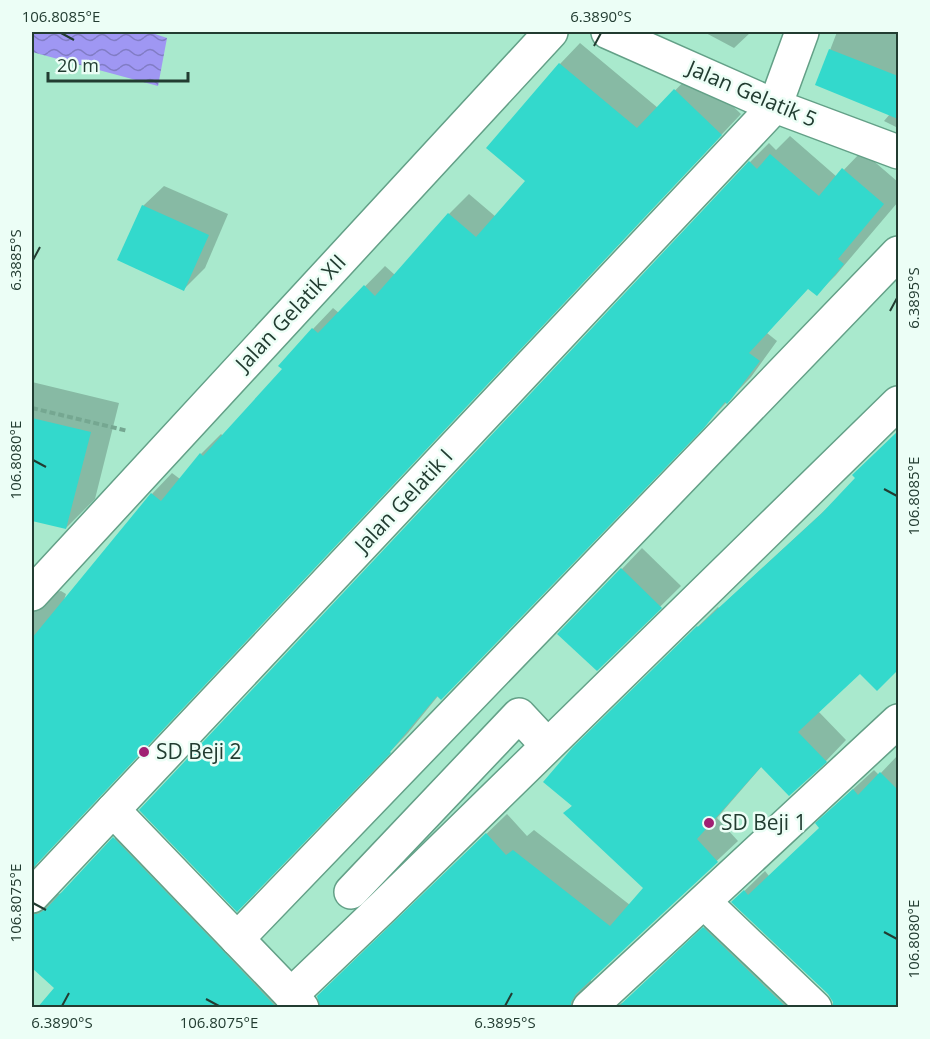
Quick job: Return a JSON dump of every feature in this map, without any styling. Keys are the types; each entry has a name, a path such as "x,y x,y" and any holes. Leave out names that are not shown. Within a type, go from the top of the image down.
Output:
{"street":[{"name":"Jalan Gelatik XII","path":"32,594 552,32"},
{"name":"Jalan Gelatik 5","path":"608,32 775,106 898,152"},
{"path":"775,106 802,32"},
{"name":"Jalan Gelatik I","path":"32,896 775,106"},
{"path":"237,939 898,253"},
{"path":"113,810 297,1001 383,907 898,403"},
{"path":"351,891 519,715 548,745"},
{"path":"589,1008 898,721"},
{"path":"704,902 815,1008"}],"path":[{"path":"32,408 172,442"}],"water":[{"path":"32,32 149,32 167,38 158,86 32,52"}],"building":[{"path":"829,49 898,76 898,119 815,85"},
{"path":"559,63 637,128 674,89 722,135 32,869 32,638 151,493 161,501 200,453 203,456 282,369 278,366 312,328 318,333 364,285 375,296 448,213 476,237 525,181 486,148"},
{"path":"770,154 819,196 842,168 884,204 838,259 844,264 817,296 808,289 749,353 760,361 727,404 725,402 704,428 441,700 437,696 391,753 237,912 139,810 749,161 757,169"},
{"path":"142,205 209,235 184,291 117,260"},
{"path":"32,418 91,432 66,529 32,521"},
{"path":"898,431 898,670 877,691 860,674 798,732 827,762 789,796 761,767 697,839 718,862 576,994 571,1002 571,1008 320,1008 317,996 486,833 506,855 513,850 610,926 643,888 563,813 572,806 543,782 573,747 697,626 822,513 855,478 852,475"},
{"path":"621,568 662,608 597,671 557,634"},
{"path":"880,772 898,790 898,1008 833,1008 833,1002 828,994 731,902 744,890 748,895 819,828 815,823 853,789 858,795"},
{"path":"113,837 277,1008 37,1008 54,988 32,968 32,914 38,914 46,909"},
{"path":"703,927 787,1008 617,1008"}],"place":[{"name":"SD Beji 2","path":"144,752"},
{"name":"SD Beji 1","path":"709,823"}]}
